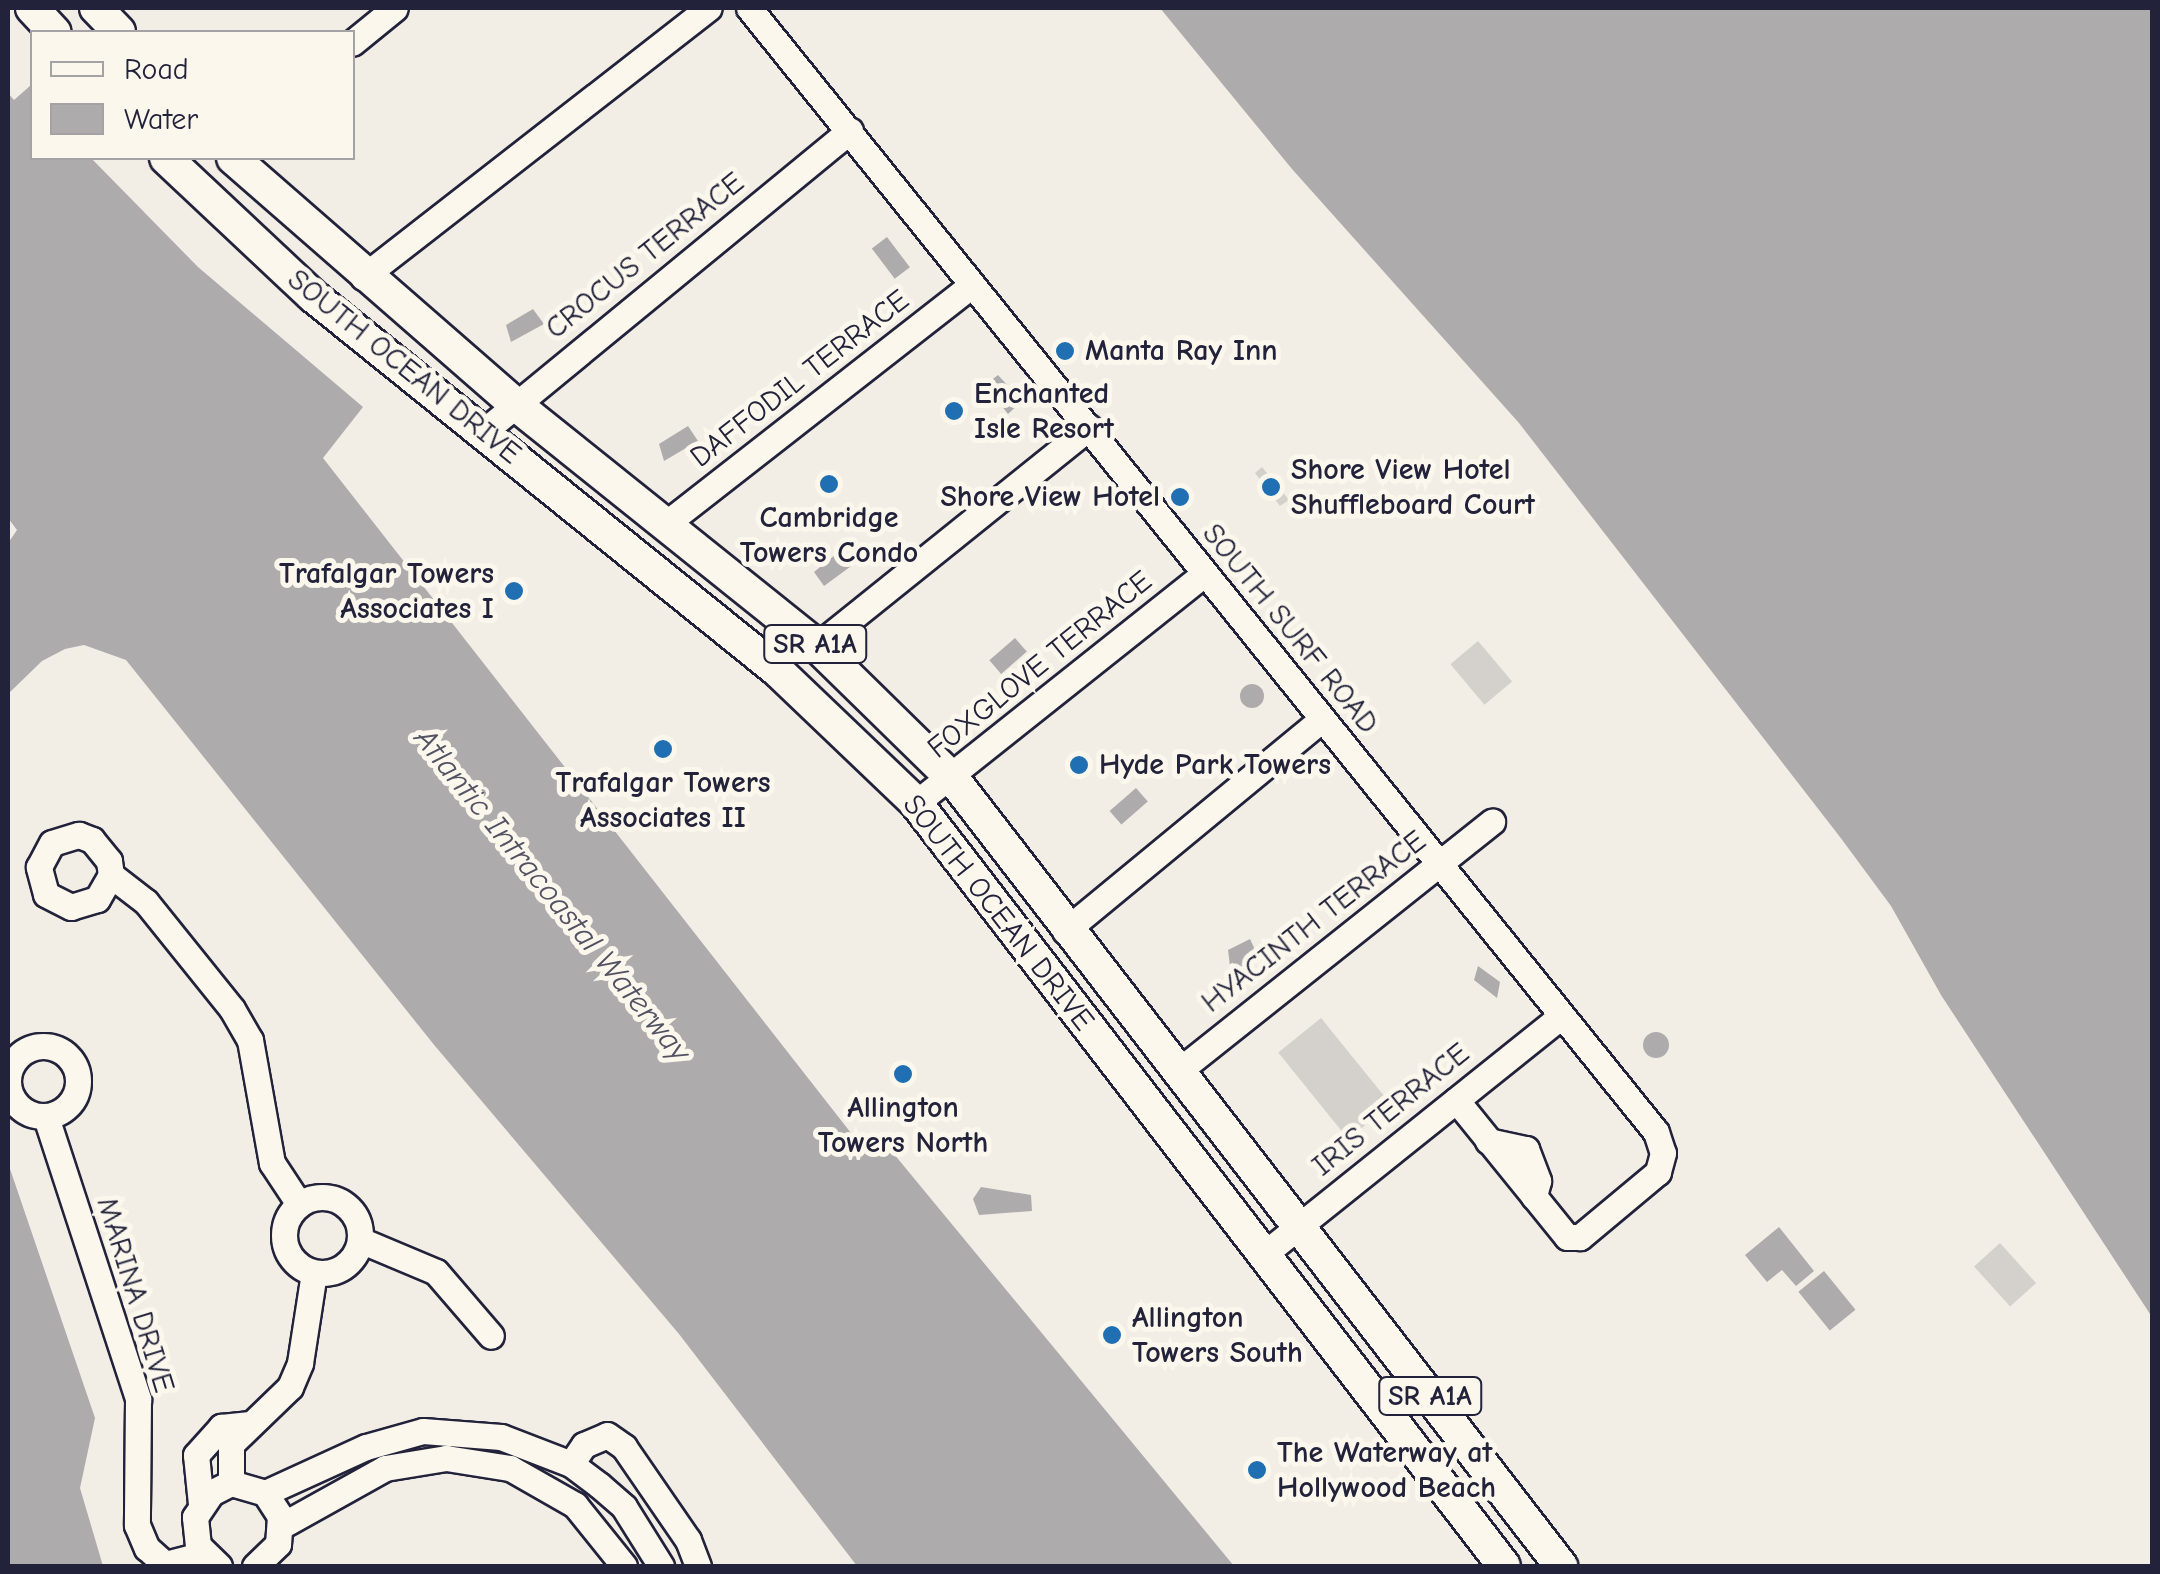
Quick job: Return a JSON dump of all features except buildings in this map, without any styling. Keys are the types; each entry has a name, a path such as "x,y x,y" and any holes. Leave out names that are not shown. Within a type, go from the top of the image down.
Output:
{"main road":[{"path":"32,8 52,30"},
{"path":"96,8 117,30"},
{"name":"SOUTH OCEAN DRIVE","path":"168,160 314,296 778,671 916,803 1504,1566"},
{"name":"SOUTH OCEAN DRIVE","path":"235,160 364,277 515,404 817,646 952,779 1064,931 1560,1566"}],"street":[{"path":"355,41 395,8"},
{"path":"364,277 709,8"},
{"name":"SOUTH SURF ROAD","path":"749,8 1437,866 1656,1132 1663,1153 1658,1172 1580,1237 1568,1237 1456,1100"},
{"name":"CROCUS TERRACE","path":"482,432 850,131"},
{"name":"DAFFODIL TERRACE","path":"667,523 972,285"},
{"path":"817,646 1088,427"},
{"name":"FOXGLOVE TERRACE","path":"916,803 952,779 1203,575"},
{"path":"1064,931 1322,719"},
{"name":"HYACINTH TERRACE","path":"1176,1073 1492,822"},
{"path":"110,875 146,902 250,1040 272,1164 299,1204"},
{"name":"IRIS TERRACE","path":"1263,1256 1560,1016"},
{"name":"MARINA DRIVE","path":"46,1117 138,1398 137,1525 147,1548 165,1564 211,1560 194,1532 201,1504 196,1455 221,1427 248,1424"},
{"path":"336,1199 355,1216 360,1240 349,1263 314,1273 292,1260 283,1238 299,1204 336,1199"},
{"path":"360,1240 436,1272 491,1336"},
{"path":"231,1483 231,1444 290,1387 314,1273"},
{"path":"231,1483 265,1493 366,1448 423,1431 501,1437 571,1464 624,1508 660,1566"},
{"path":"571,1464 584,1445 608,1435 624,1448 688,1540 698,1566"},
{"path":"256,1566 385,1468 446,1458 510,1468 575,1506 624,1566"},
{"path":"201,1504 231,1483"},
{"path":"265,1493 282,1547"}],"shaded area":[{"name":"Shore View Hotel Shuffleboard Court","path":"1262,467 1289,500 1280,506 1255,473"},
{"path":"1478,641 1512,682 1484,705 1450,664"},
{"path":"1321,1018 1391,1104 1348,1139 1278,1053"},
{"path":"2000,1243 2036,1283 2010,1307 1974,1266"}],"water":[{"path":"1160,8 2152,8 2152,1317 1941,995 1891,906 1840,837 1519,423 1292,169"},
{"name":"Atlantic Intracoastal Waterway","path":"30,86 30,160 93,160 198,267 363,407 323,458 851,1133 889,1148 1234,1566 857,1566 679,1334 435,1046 126,660 84,645 65,649 42,661 8,694 8,543 17,530 8,518 8,93 14,100"},
{"path":"887,237 910,267 895,279 872,248"},
{"path":"533,309 544,324 511,342 506,325"},
{"path":"998,375 1022,401 1008,414 985,385"},
{"path":"688,426 698,441 664,461 659,444"},
{"path":"841,550 854,564 824,586 814,572"},
{"path":"1015,638 1027,652 1001,674 989,660"},
{"path":"1252,684 1264,696 1252,708 1240,696"},
{"path":"1136,788 1148,802 1121,825 1110,811"},
{"path":"1250,939 1256,952 1244,967 1230,966 1228,950"},
{"path":"1478,966 1500,982 1497,998 1474,980"},
{"path":"1656,1032 1665,1036 1669,1045 1665,1054 1656,1058 1647,1054 1643,1045 1647,1036"},
{"path":"8,1163 95,1418 80,1488 103,1566 8,1566"},
{"path":"981,1187 1031,1195 1032,1211 979,1215 973,1199"},
{"path":"1779,1227 1814,1271 1796,1286 1782,1270 1767,1282 1745,1255"},
{"path":"1824,1271 1855,1310 1830,1331 1798,1292"}],"place":[{"name":"Manta Ray Inn","path":"1065,351"},
{"name":"Enchanted Isle Resort","path":"954,411"},
{"name":"Cambridge Towers Condo","path":"829,484"},
{"name":"Shore View Hotel Shuffleboard Court","path":"1271,487"},
{"name":"Shore View Hotel","path":"1180,497"},
{"name":"Trafalgar Towers Associates I","path":"514,591"},
{"name":"Trafalgar Towers Associates II","path":"663,749"},
{"name":"Hyde Park Towers","path":"1079,765"},
{"name":"Allington Towers North","path":"903,1074"},
{"name":"Allington Towers South","path":"1112,1335"},
{"name":"The Waterway at Hollywood Beach","path":"1257,1470"}]}
